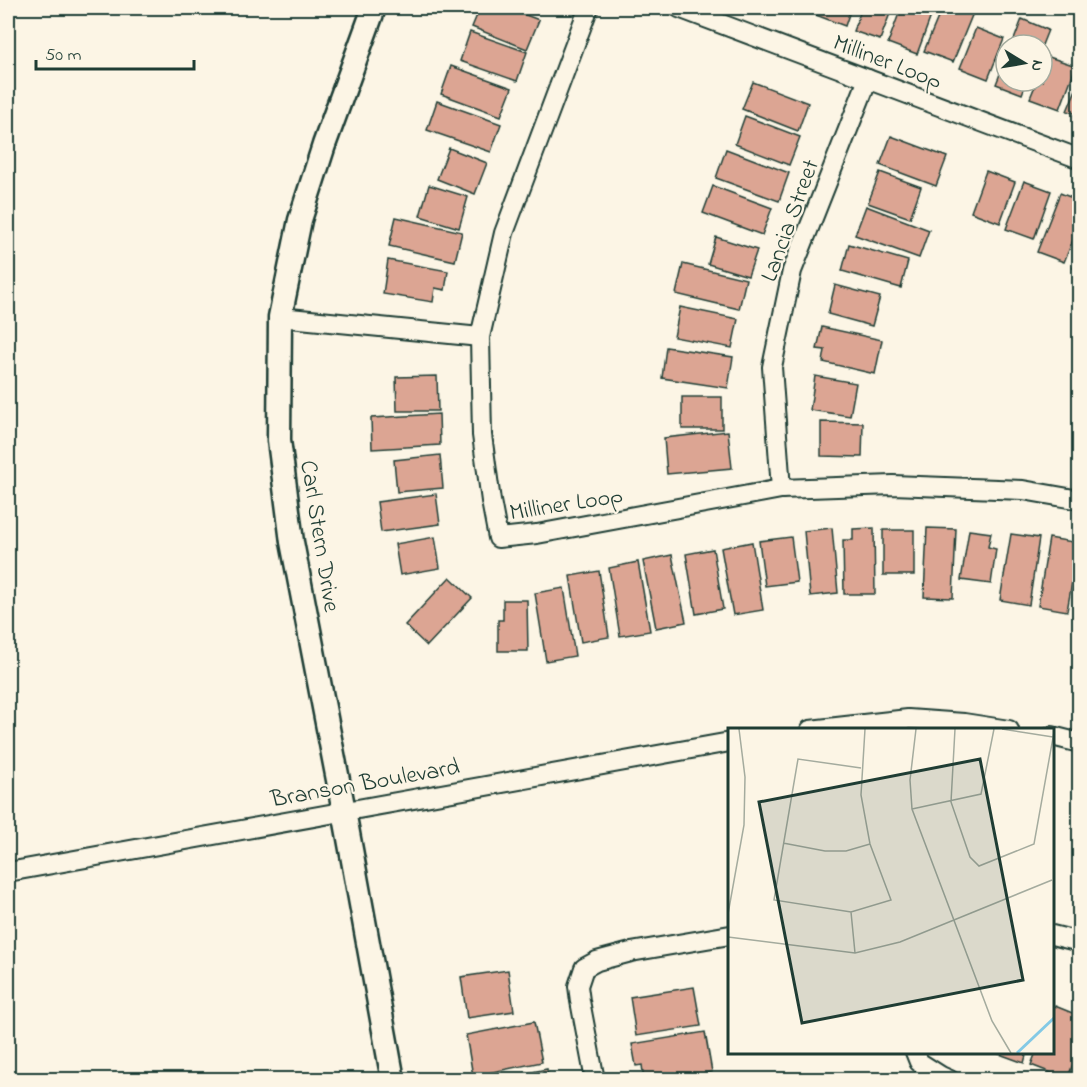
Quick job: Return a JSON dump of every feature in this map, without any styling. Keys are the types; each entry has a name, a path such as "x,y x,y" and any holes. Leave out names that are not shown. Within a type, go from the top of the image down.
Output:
{"street":[{"name":"Carl Stern Drive","path":"374,8 324,145 300,220 280,317 279,440 291,542 344,811 393,1080"},
{"name":"Milliner Loop","path":"590,8 586,12 504,233 480,337 482,435 498,538 537,534 781,489 892,485 1023,490 1080,500"},
{"name":"Milliner Loop","path":"679,8 1080,159"},
{"name":"Lancia Street","path":"781,489 772,367 792,271 868,79"},
{"path":"280,317 480,337"},
{"path":"849,728 964,723 996,728"},
{"path":"1054,736 1080,743"},
{"name":"Branson Boulevard","path":"8,872 258,825 728,742"},
{"path":"595,1080 578,986 584,968 597,961 631,952 728,935"},
{"path":"1054,935 1080,942"},
{"path":"915,1054 919,1062 950,1080"}],"building":[{"path":"480,8 507,8 539,20 527,49 472,27"},
{"path":"819,8 851,8 845,26 816,15"},
{"path":"862,8 892,8 880,40 853,31"},
{"path":"901,8 934,8 917,54 888,43"},
{"path":"942,8 975,8 953,62 924,51"},
{"path":"1022,19 1048,30 1047,33 1017,33"},
{"path":"976,28 994,35 994,64 988,79 960,68"},
{"path":"470,32 527,52 517,81 460,61"},
{"path":"1054,59 1076,66 1060,109 1030,98 1032,93 1054,93"},
{"path":"451,66 512,88 501,116 441,94"},
{"path":"1080,80 1080,115 1067,111"},
{"path":"753,82 808,103 798,131 742,109"},
{"path":"437,101 501,124 491,152 427,130"},
{"path":"745,116 800,137 789,165 735,144"},
{"path":"891,136 947,157 936,186 880,165"},
{"path":"449,148 487,163 475,194 437,179"},
{"path":"726,149 789,173 779,201 716,178"},
{"path":"986,171 1015,182 1000,223 971,212"},
{"path":"880,172 921,187 910,218 868,203"},
{"path":"1024,181 1051,191 1034,239 1006,229"},
{"path":"429,185 468,197 459,228 420,216"},
{"path":"713,186 772,208 762,235 703,213"},
{"path":"1060,193 1080,201 1080,223 1064,262 1037,252"},
{"path":"866,206 929,230 919,258 855,235"},
{"path":"396,217 462,232 455,261 389,246"},
{"path":"716,237 757,250 748,276 708,264"},
{"path":"849,244 908,261 901,288 842,271"},
{"path":"1080,251 1080,270 1073,268"},
{"path":"388,260 448,271 445,290 435,288 433,302 383,294"},
{"path":"683,264 746,279 739,309 676,294"},
{"path":"835,285 880,297 872,326 828,314"},
{"path":"680,307 738,319 732,348 674,337"},
{"path":"822,327 882,340 875,374 823,362 825,350 817,349"},
{"path":"666,347 733,357 728,388 662,378"},
{"path":"437,376 438,411 397,411 396,377"},
{"path":"815,376 856,383 850,416 810,410"},
{"path":"682,397 722,397 722,429 682,429"},
{"path":"439,414 440,445 372,449 371,418"},
{"path":"821,422 863,423 862,457 821,456"},
{"path":"728,431 732,468 667,474 664,438"},
{"path":"440,455 443,488 397,492 394,460"},
{"path":"436,494 440,524 381,532 377,502"},
{"path":"832,528 838,593 810,596 804,531"},
{"path":"874,528 875,594 844,594 843,540 853,540 853,529"},
{"path":"927,528 956,529 953,598 924,597"},
{"path":"883,530 914,530 914,575 883,575"},
{"path":"969,530 991,533 988,547 996,549 991,584 961,580"},
{"path":"1011,534 1039,538 1029,605 1000,600"},
{"path":"435,537 440,568 400,575 395,544"},
{"path":"791,537 797,582 765,586 759,541"},
{"path":"1049,538 1079,543 1067,611 1038,606"},
{"path":"752,542 763,610 733,615 721,548"},
{"path":"713,549 723,609 696,614 686,554"},
{"path":"672,555 686,622 656,628 643,561"},
{"path":"638,562 650,631 620,636 609,568"},
{"path":"599,571 609,637 581,642 570,576"},
{"path":"450,577 472,598 427,646 405,625"},
{"path":"564,588 575,656 546,661 535,593"},
{"path":"503,600 527,600 528,651 498,651 498,620 503,620"},
{"path":"508,970 514,1011 467,1018 461,977"},
{"path":"694,987 701,1026 636,1036 630,997"},
{"path":"1055,1006 1080,1016 1080,1047 1067,1079 1031,1065 1035,1054 1054,1054"},
{"path":"534,1022 542,1062 473,1076 466,1035"},
{"path":"705,1032 712,1072 670,1080 644,1080 642,1065 636,1066 632,1044"},
{"path":"999,1054 1026,1054 1024,1063"},
{"path":"547,1069 549,1080 494,1080"}]}
